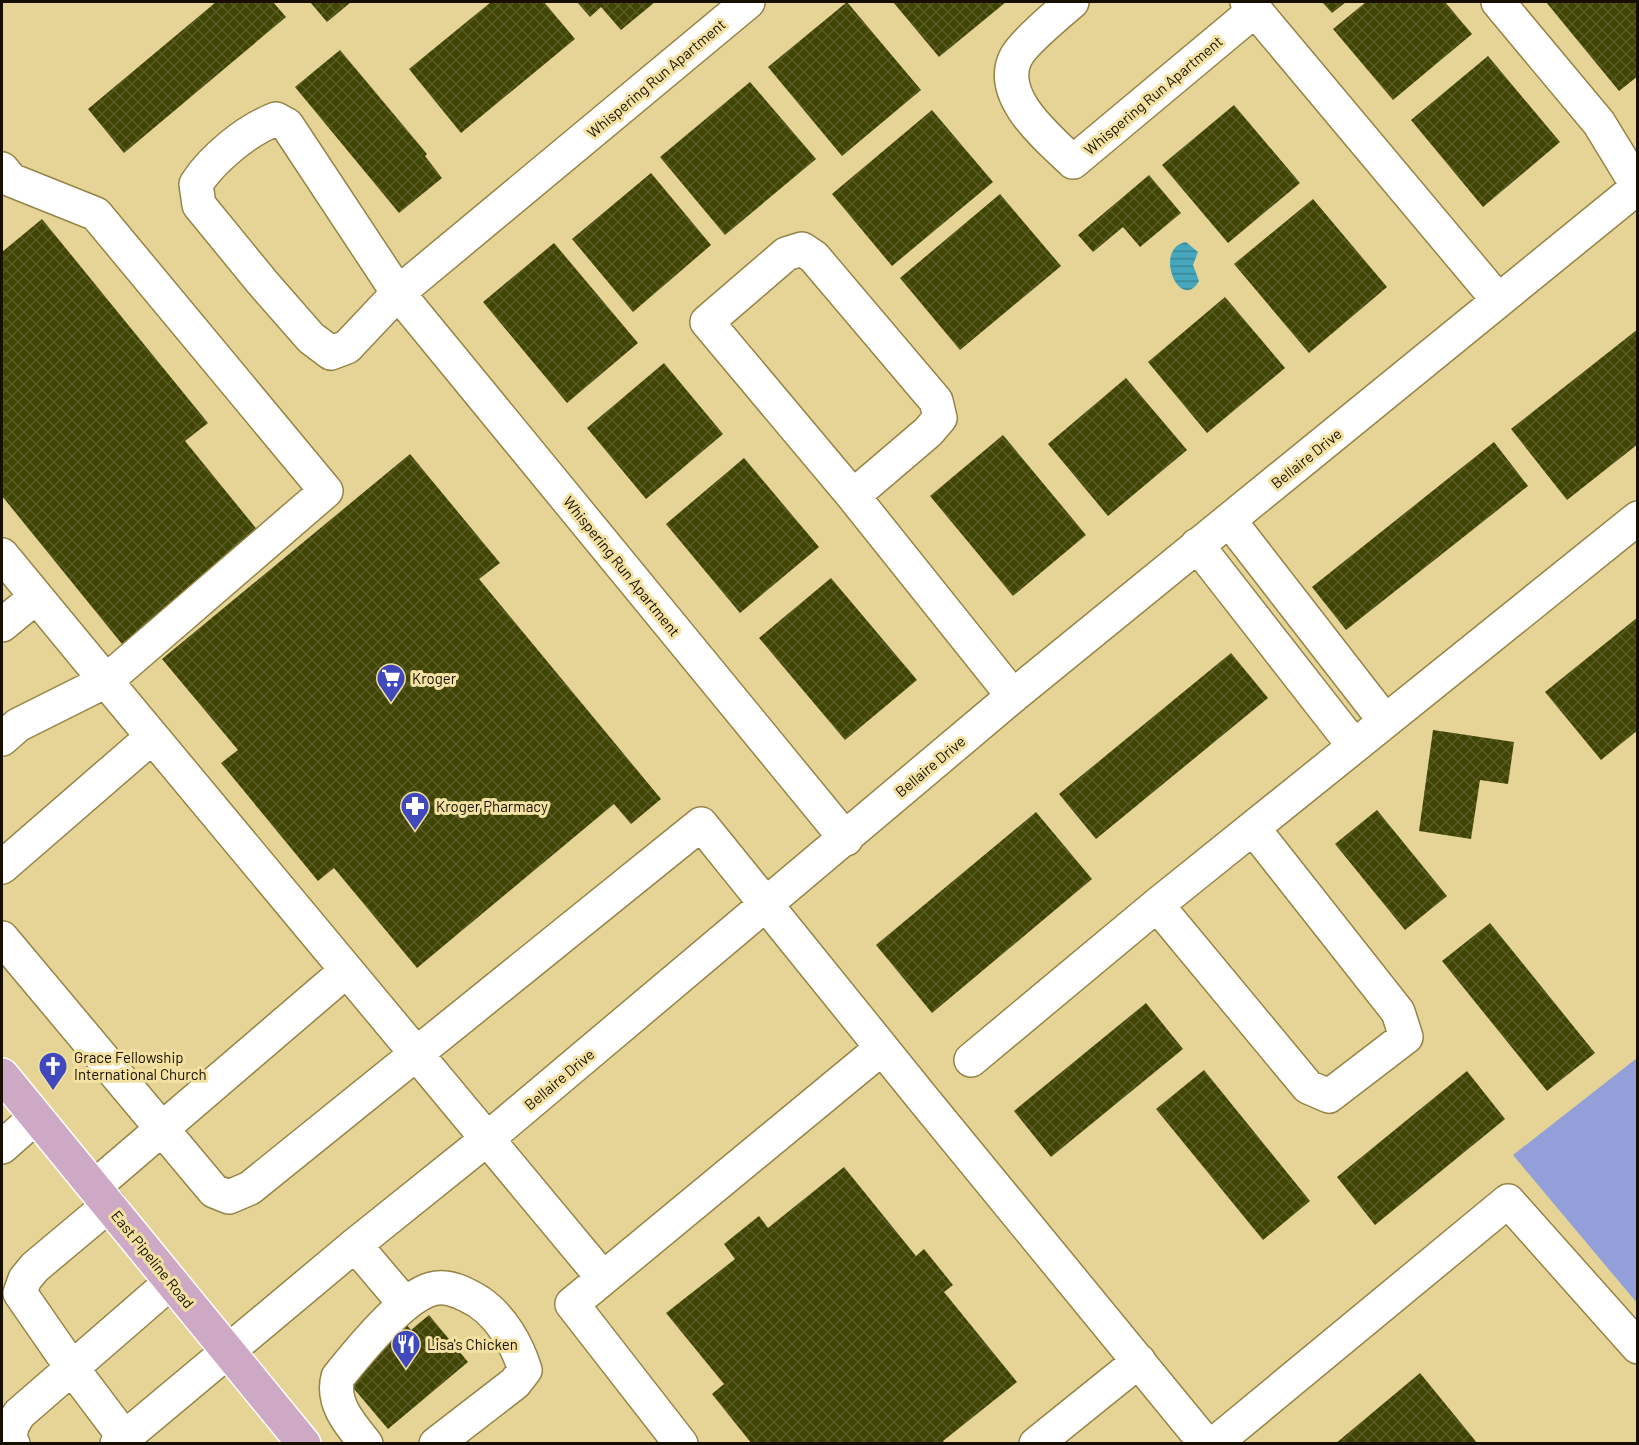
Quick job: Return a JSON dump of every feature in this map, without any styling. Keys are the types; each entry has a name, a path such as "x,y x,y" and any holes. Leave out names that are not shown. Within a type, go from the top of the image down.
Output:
{"main road":[{"name":"East Pipeline Road","path":"2,1075 304,1443"}],"street":[{"name":"Whispering Run Apartment","path":"748,2 398,293 347,347 331,353 311,338 199,205 196,184 206,170 257,126 276,119 287,125 398,293 846,839"},
{"name":"Whispering Run Apartment","path":"1071,2 1017,56 1010,75 1014,94 1042,132 1073,162 1251,6 1498,300"},
{"path":"1498,2 1599,123 1638,187"},
{"path":"2,169 10,180 96,213 326,491 106,681 18,725 2,739"},
{"name":"Bellaire Drive","path":"121,1440 488,1139 1013,696 1638,187"},
{"path":"853,496 928,432 940,418 936,401 814,257 802,249 786,254 707,322 853,496 1013,696"},
{"path":"970,1060 1157,905 1638,518"},
{"path":"1229,520 1385,721"},
{"path":"1197,545 1354,746"},
{"path":"2,555 603,1278"},
{"path":"2,625 36,597"},
{"path":"2,867 152,737"},
{"path":"2,938 214,1191 229,1197 250,1188 701,824 1206,1443"},
{"path":"1157,905 1308,1087 1329,1096 1406,1037 1398,1012 1253,828"},
{"path":"121,1440 20,1293 25,1279 162,1129 346,971"},
{"path":"681,1443 572,1304 882,1048"},
{"path":"2,1146 36,1117"},
{"path":"1214,1443 1508,1201 1638,1347"},
{"path":"356,1245 405,1304"},
{"path":"14,1443 10,1438 12,1426 19,1414 171,1282"},
{"path":"366,1443 348,1422 337,1399 338,1377 405,1304 433,1288 461,1290 486,1307 510,1336 519,1351 525,1370 515,1383 436,1443"},
{"path":"1036,1443 1139,1361"}],"shaded area":[{"path":"1186,242 1198,252 1193,265 1199,281 1192,289 1184,290 1178,285 1170,266 1171,255 1176,247"},
{"path":"1637,1058 1637,1303 1513,1155"}],"building":[{"path":"216,2 273,2 286,17 124,153 88,109"},
{"path":"310,2 351,2 327,22"},
{"path":"491,2 544,2 575,39 461,133 409,69"},
{"path":"577,2 655,2 621,30 601,7 590,17"},
{"path":"847,2 921,90 842,156 768,67"},
{"path":"893,2 1006,2 939,57"},
{"path":"1322,2 1346,2 1332,13"},
{"path":"1366,2 1445,2 1472,34 1393,100 1333,29"},
{"path":"1546,2 1638,2 1638,76 1619,91"},
{"path":"340,50 427,154 425,156 442,178 399,213 295,87"},
{"path":"1488,56 1560,142 1483,207 1411,120"},
{"path":"750,82 816,159 725,235 660,157"},
{"path":"1234,105 1300,183 1228,243 1162,165"},
{"path":"932,110 993,182 892,266 832,194"},
{"path":"651,173 711,245 633,312 572,239"},
{"path":"1149,175 1181,213 1140,247 1123,227 1093,252 1078,235"},
{"path":"1000,194 1061,266 960,350 900,278"},
{"path":"1313,199 1387,287 1309,353 1234,264"},
{"path":"42,219 208,423 185,441 259,532 122,644 2,496 2,252"},
{"path":"554,243 638,343 567,403 483,302"},
{"path":"1225,297 1285,368 1207,433 1148,362"},
{"path":"1638,329 1638,444 1567,500 1511,429"},
{"path":"664,363 723,434 646,499 587,428"},
{"path":"1126,378 1187,450 1108,516 1048,444"},
{"path":"1003,435 1086,535 1013,596 930,496"},
{"path":"1494,442 1528,486 1346,630 1312,587"},
{"name":"Kroger","path":"410,454 500,563 479,579 661,799 631,824 614,804 417,968 334,868 318,881 221,763 238,750 162,659"},
{"path":"744,458 819,547 740,613 666,524"},
{"path":"831,578 917,680 845,740 759,638"},
{"path":"1638,617 1638,730 1601,760 1545,692"},
{"path":"1231,653 1268,698 1096,839 1059,794"},
{"path":"1433,730 1514,742 1508,784 1480,780 1471,839 1419,831"},
{"path":"1377,810 1447,896 1405,930 1335,844"},
{"path":"1036,812 1092,879 932,1013 876,945"},
{"path":"1490,923 1595,1053 1547,1091 1442,961"},
{"path":"1146,1003 1183,1049 1051,1157 1014,1111"},
{"path":"1204,1070 1310,1201 1263,1240 1156,1109"},
{"path":"1467,1071 1505,1119 1375,1225 1337,1177"},
{"path":"844,1167 916,1256 924,1249 953,1285 944,1292 1017,1382 943,1441 945,1444 752,1444 712,1394 724,1384 666,1313 735,1259 724,1244 759,1216 768,1228"},
{"name":"Lisa's Chicken","path":"429,1315 468,1362 388,1429 344,1377 406,1324 411,1330"},
{"path":"1420,1373 1478,1444 1335,1444"}],"place":[{"name":"Kroger","path":"391,704"},
{"name":"Kroger Pharmacy","path":"415,832"},
{"name":"Grace Fellowship International Church","path":"53,1092"},
{"name":"Lisa's Chicken","path":"406,1370"}]}
